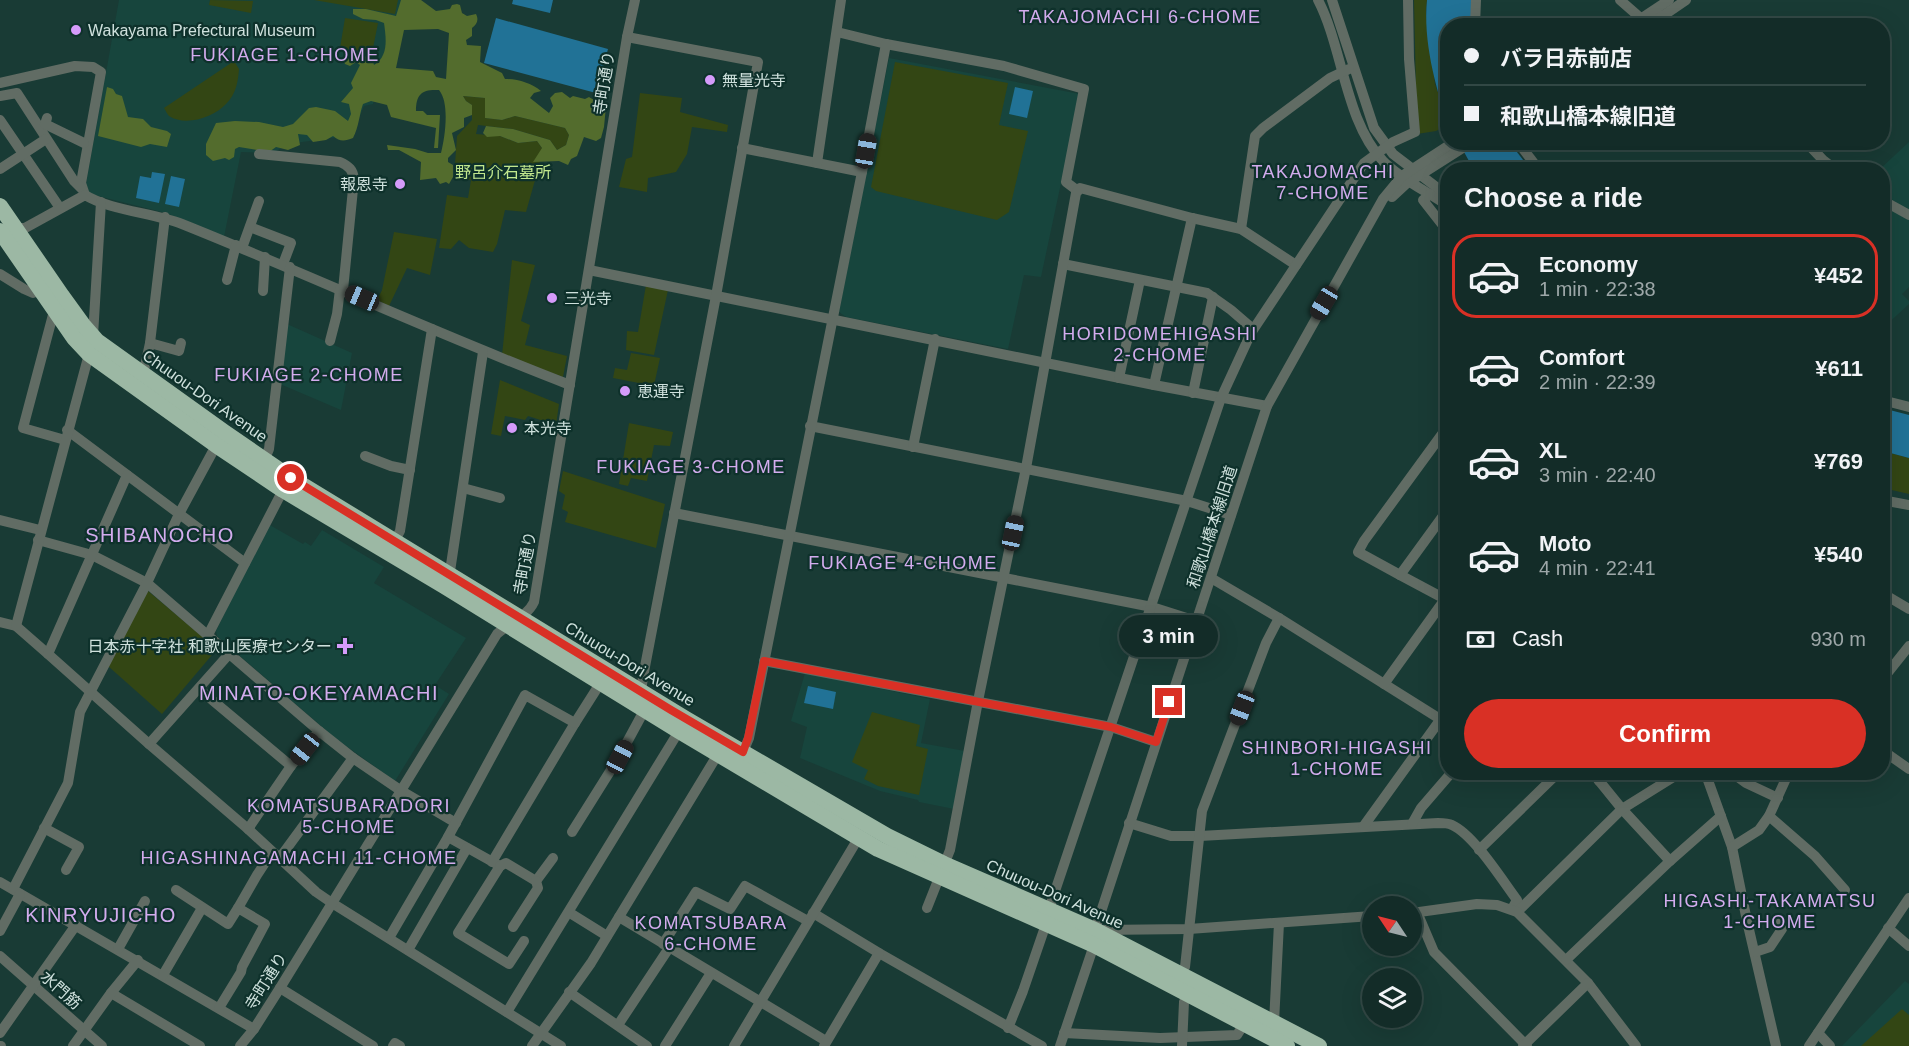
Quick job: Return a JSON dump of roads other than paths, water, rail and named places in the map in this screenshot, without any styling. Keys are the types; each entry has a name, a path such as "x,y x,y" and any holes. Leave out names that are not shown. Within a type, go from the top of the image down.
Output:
{"highway":[{"name":"Chuuou-Dori Avenue","path":"0,206 5,230 47,287 93,336 283,490 391,547"},
{"name":"Chuuou-Dori Avenue","path":"47,287 54,310 89,354 220,439 264,460 391,547 447,581 887,836 942,871"},
{"name":"Chuuou-Dori Avenue","path":"513,621 601,682 679,731 893,856 942,871 1179,974 1319,1046"},
{"name":"Chuuou-Dori Avenue","path":"1094,937 1187,995 1287,1046"}],"street":[{"name":"寺町通り","path":"241,1046 280,988 497,634 531,610 635,0"},
{"path":"817,163 841,0"},
{"path":"1318,0 1374,128 1386,147 1411,176 1440,201"},
{"path":"1332,0 1359,121 1377,153 1384,163 1440,192"},
{"path":"1008,1028 1023,991 1221,398 1253,329 1364,163 1386,147 1415,132 1409,59 1408,0"},
{"path":"1475,18 1476,0"},
{"path":"1620,0 1640,18"},
{"path":"1652,18 1669,0"},
{"path":"1657,14 1686,0"},
{"path":"1657,14 1662,18"},
{"path":"837,32 885,44 1004,66 1084,89 1066,182 1078,191"},
{"path":"572,832 620,757 645,709 640,692 758,62 627,37"},
{"path":"532,1046 591,963 718,754 743,752 748,738 833,320 885,44"},
{"path":"0,83 75,66 93,67 101,72 81,183 84,192"},
{"path":"1241,229 1255,136 1320,85 1348,69"},
{"path":"0,96 17,93 74,181 84,192 101,202 165,218 265,257 483,352 570,385"},
{"path":"47,118 45,124 84,143"},
{"path":"0,120 60,208"},
{"path":"0,169 46,139"},
{"path":"742,148 862,172"},
{"name":"和歌山橋本線旧道","path":"1432,163 1446,150"},
{"name":"和歌山橋本線旧道","path":"1060,1046 1156,742 1267,406 1345,267 1388,201 1411,176 1457,150"},
{"path":"1814,150 1826,162"},
{"path":"259,154 340,162 351,170 354,179 342,290 330,341"},
{"path":"927,908 950,850 1078,191 1080,188 1241,229 1296,265"},
{"path":"5,230 25,228 84,192"},
{"path":"1430,194 1424,201 1440,222"},
{"path":"227,280 259,201"},
{"path":"93,336 101,202"},
{"path":"1890,204 1909,215"},
{"path":"143,375 150,343 165,218"},
{"path":"1154,385 1192,218"},
{"path":"250,227 291,243 286,266 269,449 264,460"},
{"path":"262,291 265,257"},
{"path":"1063,264 1208,294 1253,329"},
{"path":"589,270 1193,393 1267,406"},
{"path":"0,274 33,293 47,287"},
{"path":"1119,378 1140,280"},
{"path":"1193,393 1213,297"},
{"path":"54,310 23,428 66,435 127,475 245,563"},
{"path":"391,547 400,531 432,329"},
{"path":"913,447 934,339"},
{"path":"150,343 178,351 181,343"},
{"path":"447,581 483,352"},
{"path":"16,626 89,354"},
{"path":"1890,402 1909,407"},
{"path":"810,426 1187,501 1231,515"},
{"path":"1440,437 1358,552 1440,594"},
{"path":"0,931 44,828 68,783 80,712 147,583 179,514 220,439"},
{"path":"365,456 391,466 410,470"},
{"path":"48,654 127,475"},
{"path":"463,488 500,498"},
{"path":"208,635 283,490"},
{"path":"1890,494 1909,498"},
{"path":"1890,501 1909,505"},
{"path":"674,513 1152,607 1196,621"},
{"path":"0,520 92,555 147,583 353,758 400,790 456,823"},
{"path":"1400,575 1440,520"},
{"path":"1210,578 1279,618 1440,719 1363,827"},
{"path":"1890,598 1909,609"},
{"path":"1384,684 1440,605"},
{"path":"1179,974 1185,967 1202,811 1266,643 1279,618"},
{"path":"0,622 16,626 332,903 561,1046"},
{"path":"1890,670 1909,646"},
{"path":"149,744 230,653"},
{"path":"764,661 1111,727 1156,742"},
{"path":"524,941 509,964 459,933 575,723 601,682"},
{"path":"199,689 291,766"},
{"path":"389,938 456,823 525,695 575,723"},
{"path":"248,829 291,766 319,731"},
{"path":"507,1012 570,913 679,731"},
{"path":"1890,756 1909,769"},
{"path":"176,890 228,924 256,875 276,855 353,758"},
{"path":"1412,824 1421,808 1445,780"},
{"path":"1479,849 1551,780"},
{"path":"1598,780 1670,861"},
{"path":"1514,910 1622,809 1669,780"},
{"path":"1708,780 1732,847 1776,1046"},
{"path":"1742,780 1778,798"},
{"path":"1732,847 1759,830 1769,816 1786,780"},
{"path":"1566,960 1721,816"},
{"path":"1769,816 1815,856 1845,890"},
{"path":"1130,824 1171,836 1451,824 1463,832 1479,849 1517,900 1514,910"},
{"path":"44,828 79,848 66,870"},
{"path":"448,837 496,864 506,863 536,881 538,888 513,927"},
{"path":"734,1046 859,837"},
{"path":"408,950 468,848"},
{"path":"536,881 553,858"},
{"path":"0,882 254,1029"},
{"path":"618,1025 696,892 730,909 745,885 879,953 1042,1046"},
{"path":"1809,1046 1909,898"},
{"path":"118,949 144,901"},
{"path":"1422,911 1477,904 1497,905 1514,910 1588,983 1636,1046"},
{"path":"163,975 202,908"},
{"path":"219,1008 241,972 265,924 238,908"},
{"path":"570,913 607,936"},
{"path":"619,917 825,1043 879,953"},
{"path":"1094,937 1362,917"},
{"path":"1755,952 1770,947 1782,929 1780,919"},
{"path":"1274,1023 1279,923"},
{"path":"0,1033 76,925"},
{"path":"1422,928 1434,952 1525,1045 1588,983"},
{"path":"1888,928 1909,946"},
{"name":"水門筋","path":"0,956 102,1046"},
{"path":"73,1046 138,960"},
{"path":"664,1046 711,973"},
{"path":"280,988 373,1046"},
{"path":"569,992 647,1046"},
{"path":"111,993 200,1046"},
{"path":"1182,1042 1184,1002 1187,995"},
{"path":"1064,1033 1182,1042 1237,1035 1244,1024"},
{"path":"1818,1033 1830,1046"},
{"path":"393,1046 395,1043 400,1046"}],"water":[{"path":"513,0 553,0 550,13 512,4"},
{"path":"1427,0 1472,0 1471,18 1440,18 1440,98 1428,47"},
{"path":"496,18 608,49 596,93 484,63"},
{"path":"1015,87 1033,91 1027,118 1009,114"},
{"path":"1463,150 1515,150 1525,162 1470,162"},
{"path":"152,172 165,174 159,203 136,198 140,176 151,178"},
{"path":"171,176 185,179 179,207 165,204"},
{"path":"1890,410 1909,415 1909,458 1890,453"},
{"path":"808,686 836,692 833,709 804,703"}],"place":[{"name":"Wakayama Prefectural Museum","path":"76,30"},
{"name":"無量光寺","path":"710,80"},
{"name":"報恩寺","path":"400,184"},
{"name":"三光寺","path":"552,298"},
{"name":"恵運寺","path":"625,391"},
{"name":"本光寺","path":"512,428"},
{"name":"日本赤十字社 和歌山医療センター","path":"345,646"}],"district":[{"name":"TAKAJOMACHI 6-CHOME","path":"1140,17"},
{"name":"FUKIAGE 1-CHOME","path":"285,55"},
{"name":"TAKAJOMACHI 7-CHOME","path":"1323,182"},
{"name":"HORIDOMEHIGASHI 2-CHOME","path":"1160,344"},
{"name":"FUKIAGE 2-CHOME","path":"309,375"},
{"name":"FUKIAGE 3-CHOME","path":"691,467"},
{"name":"SHIBANOCHO","path":"160,535"},
{"name":"FUKIAGE 4-CHOME","path":"903,563"},
{"name":"MINATO-OKEYAMACHI","path":"319,693"},
{"name":"SHINBORI-HIGASHI 1-CHOME","path":"1337,758"},
{"name":"KOMATSUBARADORI 5-CHOME","path":"349,816"},
{"name":"HIGASHINAGAMACHI 11-CHOME","path":"299,858"},
{"name":"HIGASHI-TAKAMATSU 1-CHOME","path":"1770,911"},
{"name":"KINRYUJICHO","path":"101,915"},
{"name":"KOMATSUBARA 6-CHOME","path":"711,933"}],"park label":[{"name":"野呂介石墓所","path":"503,172"}]}
